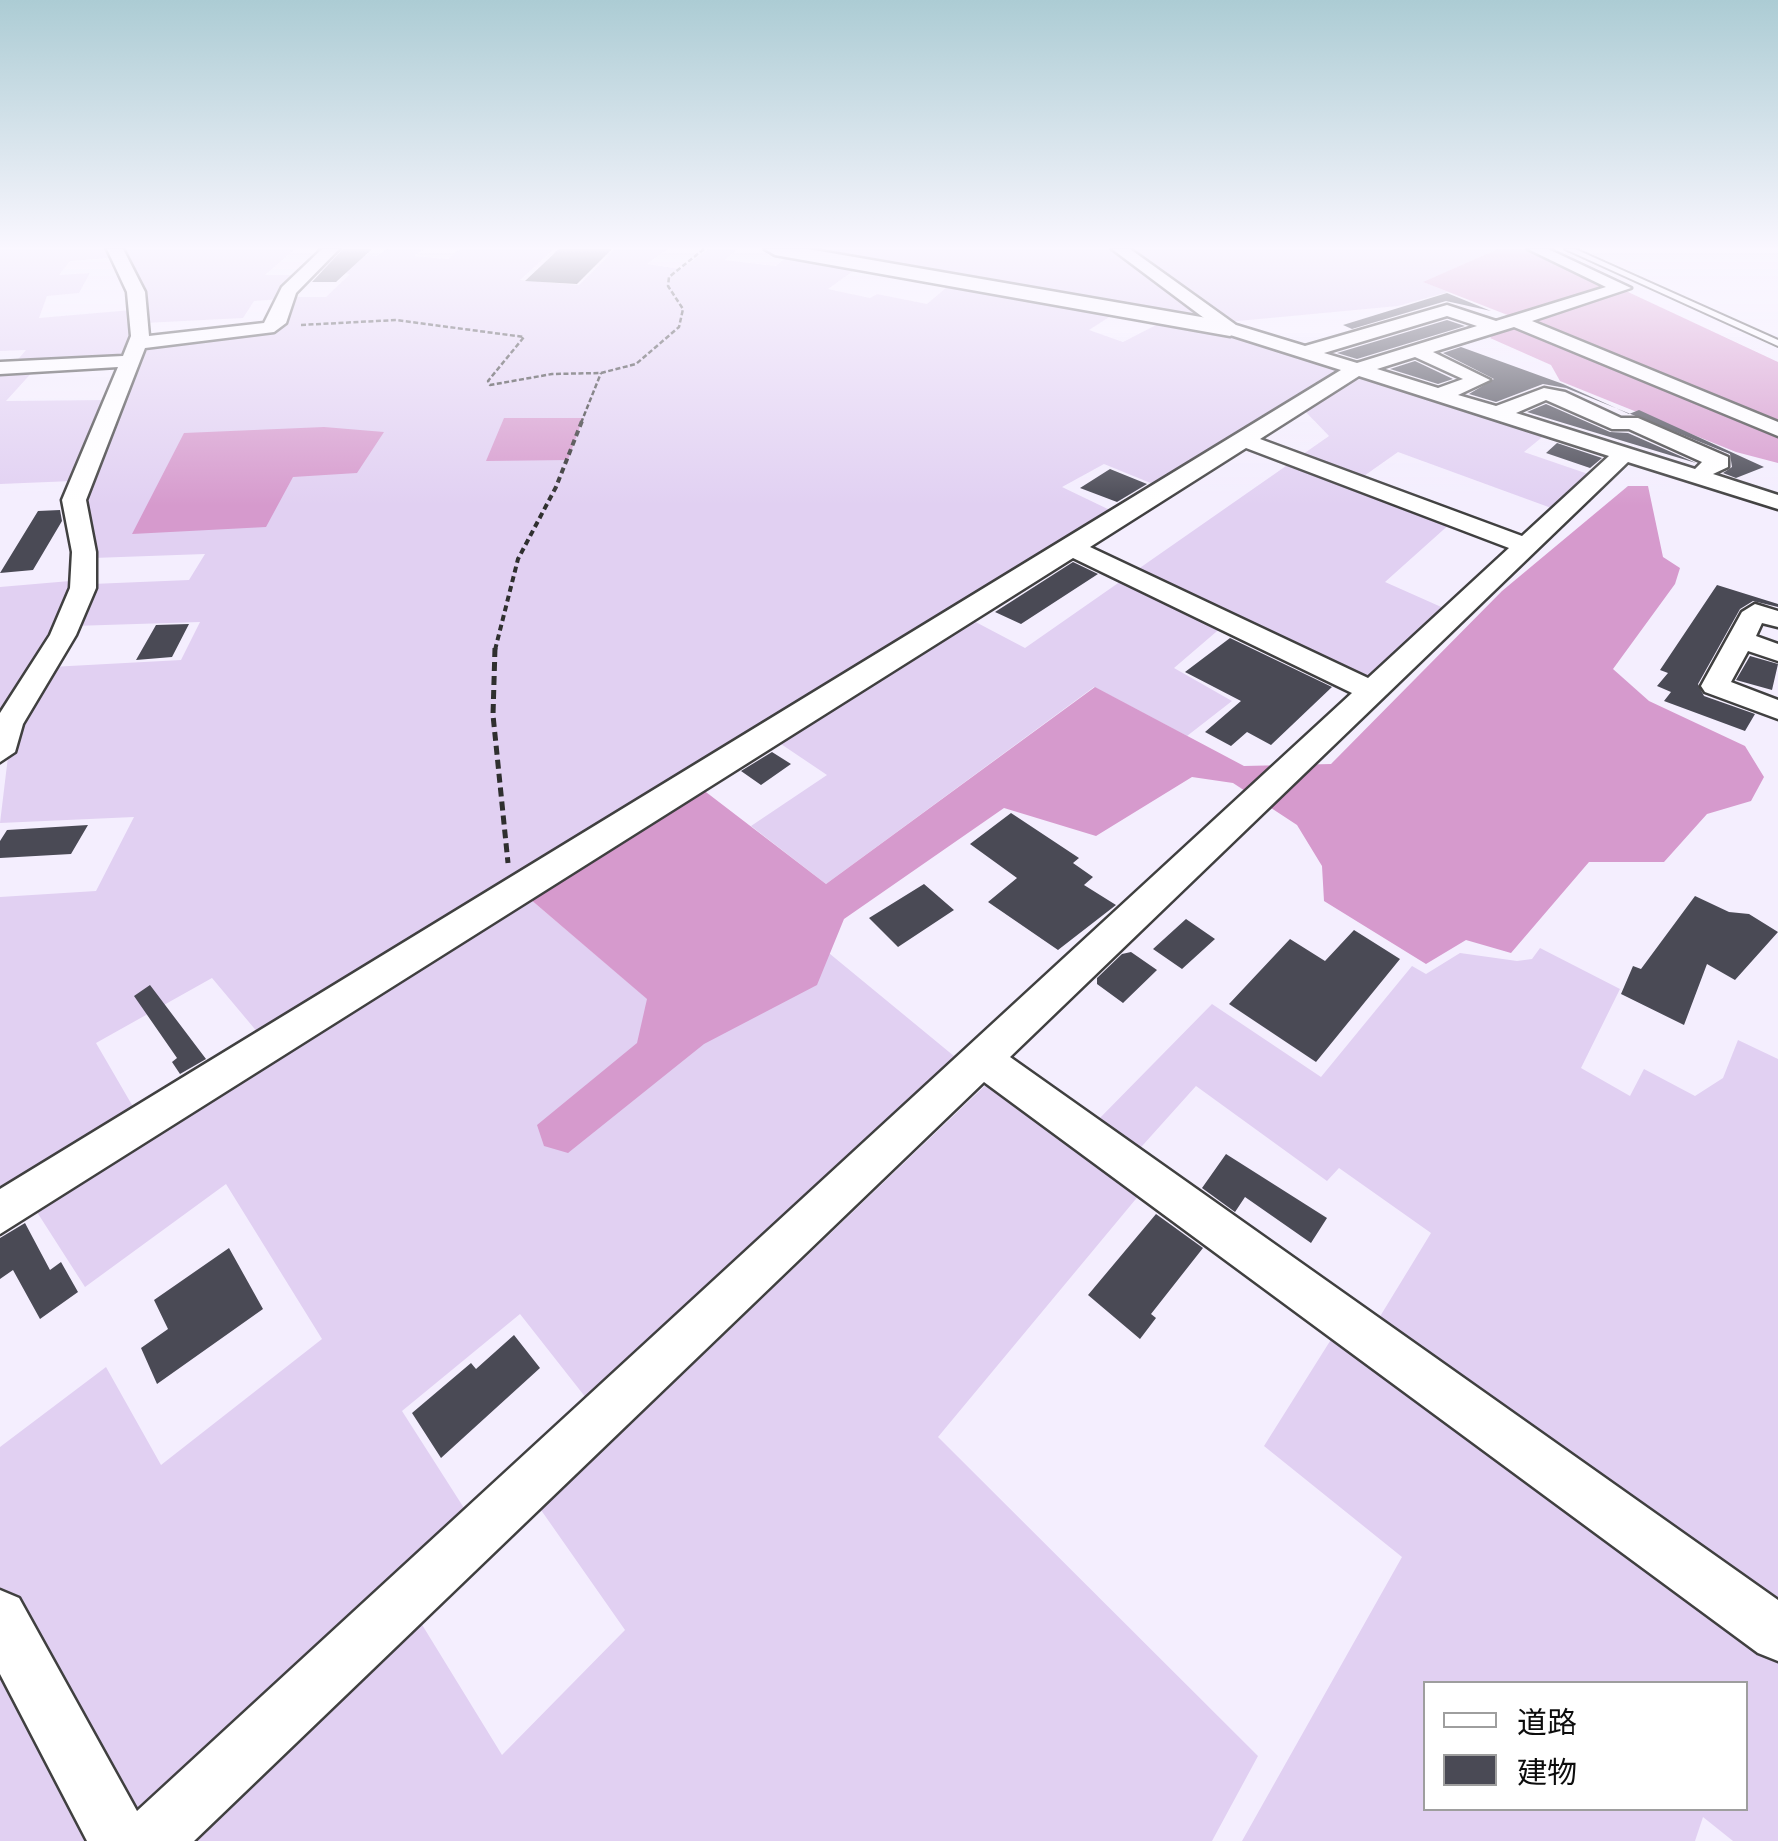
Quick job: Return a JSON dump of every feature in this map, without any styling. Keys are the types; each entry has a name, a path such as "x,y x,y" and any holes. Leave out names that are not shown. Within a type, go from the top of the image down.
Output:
{"street":[{"path":"0,752 8,724 63,635 83,588 84,552 74,500 133,352 134,335"},
{"path":"0,368 133,352 229,335"},
{"path":"1250,335 1778,502"},
{"path":"1306,352 1363,335"},
{"path":"0,1213 1357,369 1470,335"},
{"path":"1534,335 1778,430"},
{"path":"1416,351 1480,380 1438,395"},
{"path":"1496,413 1544,394 1558,396 1619,425 1631,422 1720,462 1693,476"},
{"path":"1241,439 1526,546"},
{"path":"150,1841 1624,455"},
{"path":"1068,546 1372,691"},
{"path":"1778,619 1755,612 1715,686 1778,710"},
{"path":"1740,639 1778,652"},
{"path":"980,1057 1778,1634"},
{"path":"0,1618 120,1841"}],"path":[{"path":"509,335 524,339 488,381 490,385 552,374 601,373 636,364 669,335"},
{"path":"511,894 493,716 495,635 518,558 556,486 601,373"}],"shaded area":[{"path":"0,335 131,335 122,358 13,365 26,350 0,351"},
{"path":"227,335 1103,335 1123,342 1137,335 1237,335 1346,369 1158,486 1104,464 1062,487 1114,512 264,1040 212,978 96,1043 139,1117 0,1205 0,897 96,891 134,817 0,823 10,740 51,667 181,660 200,622 73,626 92,584 189,580 205,554 93,558 79,495 142,345"},
{"path":"1493,335 1720,335 1778,362 1778,463 1736,452 1560,381 1551,365 1490,338"},
{"path":"36,368 6,401 107,400 72,481 0,484 0,370"},
{"path":"1356,374 1546,434 1524,452 1594,476 1554,509 1398,452 1354,483 1452,522 1385,582 1448,610 1370,685 1230,620 1174,668 1232,701 1187,736 1094,687 826,884 751,826 827,775 775,740 968,618 1025,648 1329,436 1301,407"},
{"path":"504,418 583,418 568,460 486,461"},
{"path":"324,427 384,432 357,473 293,477 266,527 132,534 184,433"},
{"path":"1628,486 1648,486 1663,557 1680,568 1675,584 1613,669 1649,701 1745,746 1764,777 1751,801 1707,814 1664,862 1589,862 1511,953 1466,940 1426,964 1324,901 1322,866 1297,825 1233,783 1192,777 1096,836 1004,808 844,919 817,985 704,1044 568,1153 544,1146 537,1125 637,1043 647,999 530,899 702,789 826,884 1095,687 1244,766 1331,764 1502,591"},
{"path":"70,581 74,590 54,637 0,725 0,587"},
{"path":"530,899 681,1027 807,935 960,1061 590,1403 520,1314 402,1411 471,1519 105,1841 0,1841 0,1447 106,1367 161,1465 322,1339 226,1184 85,1287 35,1209"},
{"path":"1540,948 1620,989 1581,1068 1630,1096 1644,1069 1695,1096 1723,1078 1738,1040 1778,1059 1778,1614 1376,1323 1431,1233 1339,1168 1327,1181 1196,1086 1134,1155 1093,1125 1212,1004 1321,1077 1412,966 1426,974 1460,953 1517,961 1532,959"},
{"path":"994,1077 1140,1194 938,1437 1258,1756 1212,1841 182,1841 421,1623 502,1755 625,1630 541,1510"},
{"path":"1337,1330 1778,1652 1778,1841 1733,1841 1703,1817 1695,1841 1242,1841 1402,1557 1264,1446"}],"building":[{"path":"1397,335 1436,335 1357,359 1337,353"},
{"path":"1461,347 1563,384 1617,408 1566,388 1543,384 1496,402 1469,394 1494,379 1443,353"},
{"path":"1415,361 1453,379 1438,384 1390,369"},
{"path":"1546,404 1610,432 1628,433 1696,463 1527,412"},
{"path":"1639,410 1764,467 1736,478 1723,473 1732,467 1730,454 1630,414"},
{"path":"1557,443 1602,458 1590,468 1546,453"},
{"path":"1110,469 1147,484 1117,502 1080,488"},
{"path":"60,510 62,521 33,570 0,573 38,511"},
{"path":"1073,562 1098,574 1021,624 995,612"},
{"path":"1717,585 1778,604 1753,601 1740,609 1698,684 1704,696 1755,714 1745,731 1664,701 1671,692 1657,686 1668,673 1660,670"},
{"path":"189,624 172,657 136,660 156,625"},
{"path":"1230,638 1332,687 1271,745 1247,732 1231,746 1205,732 1241,701 1185,672"},
{"path":"1750,656 1778,664 1772,690 1736,680"},
{"path":"772,752 791,764 761,785 741,771"},
{"path":"1011,813 1079,858 1073,863 1093,877 1084,885 1116,905 1058,950 988,902 1017,878 970,844"},
{"path":"88,825 71,854 0,858 0,841 7,830"},
{"path":"924,884 954,910 898,947 869,918"},
{"path":"1695,896 1729,912 1749,914 1778,932 1735,980 1707,964 1684,1025 1621,994 1633,966 1641,969"},
{"path":"1186,919 1215,939 1182,969 1153,949"},
{"path":"1354,930 1400,959 1316,1062 1229,1004 1290,939 1325,961"},
{"path":"1131,952 1157,970 1123,1003 1097,984 1097,978 1122,954"},
{"path":"150,985 206,1059 180,1074 172,1062 177,1058 134,996"},
{"path":"1226,1154 1327,1218 1311,1243 1245,1197 1235,1212 1202,1188"},
{"path":"1156,1214 1203,1248 1151,1314 1156,1318 1140,1339 1088,1295"},
{"path":"25,1223 50,1270 61,1262 78,1292 40,1319 13,1270 0,1279 0,1238"},
{"path":"229,1248 263,1309 157,1384 141,1348 168,1329 154,1300"},
{"path":"514,1335 540,1368 441,1458 412,1413 471,1363 476,1369"}]}
